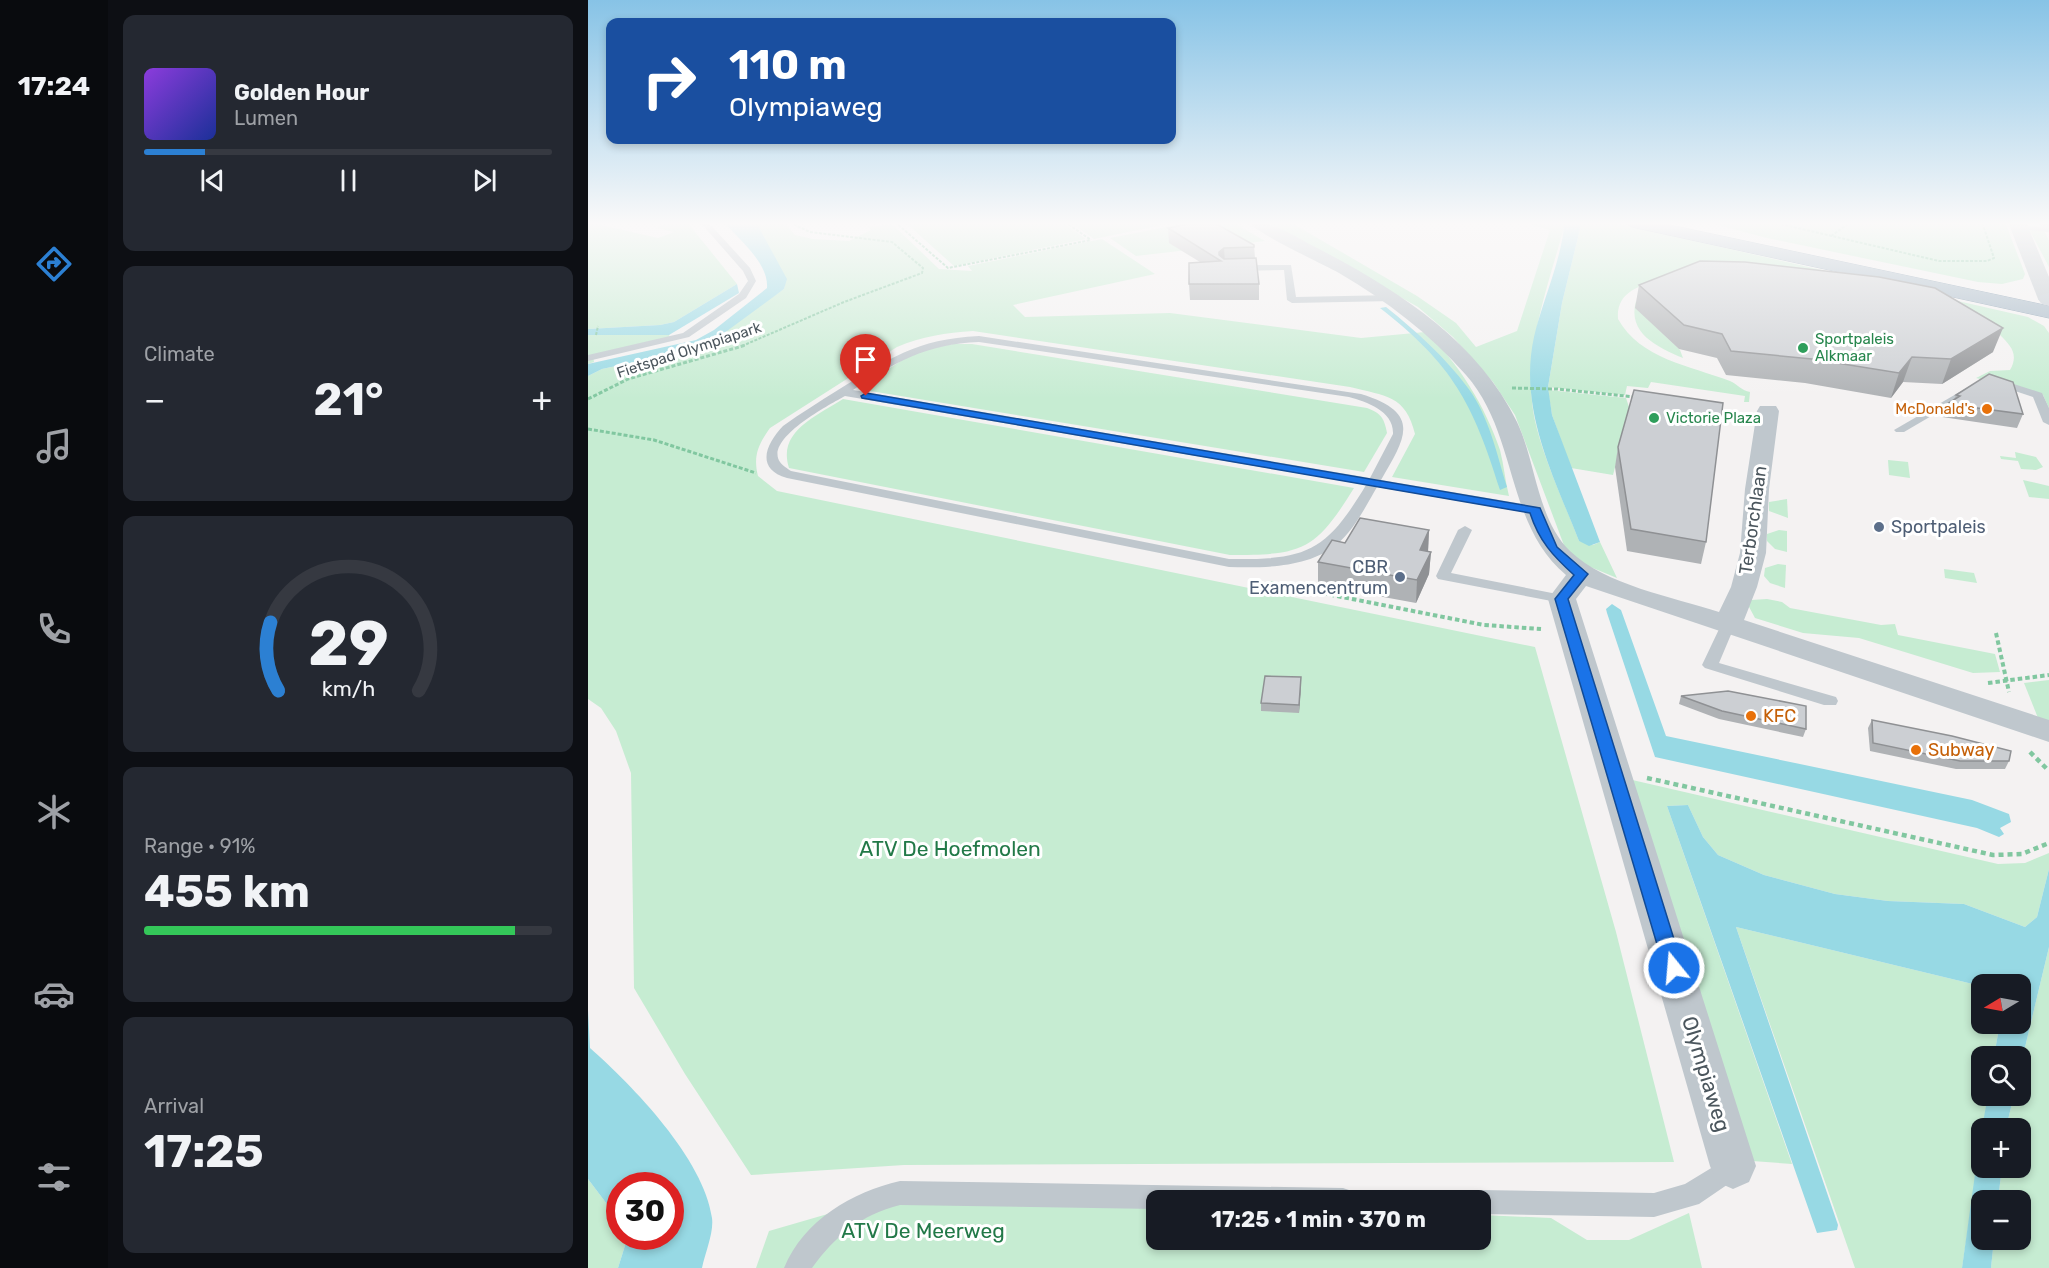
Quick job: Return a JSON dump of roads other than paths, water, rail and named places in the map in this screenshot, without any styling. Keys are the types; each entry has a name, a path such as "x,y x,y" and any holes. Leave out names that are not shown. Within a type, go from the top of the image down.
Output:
{"highway":[{"path":"1906,281 2049,312"},
{"path":"1964,281 2049,299"}],"street":[{"path":"1363,281 1393,298 1448,343 1487,389 1511,432 1541,529 1572,587 1728,625 2035,726"},
{"path":"2042,281 2049,299"},
{"name":"Terborchlaan","path":"1728,625 1744,587 1753,553 1756,499 1768,411"},
{"name":"Olympiaweg","path":"1572,587 1614,770 1733,1166"}],"lane":[{"path":"588,358 686,335 735,303 750,289 752,281"},
{"path":"1290,281 1292,300 1393,298"},
{"path":"969,339 995,340 1350,394 1382,407 1392,415 1399,426 1399,436 1342,531 1332,542 1294,558 1260,564 1229,563 787,474 775,468 770,460 770,450 775,439 843,392 915,348 935,342 969,339"},
{"path":"1900,430 1985,380 2038,395 2049,422"},
{"path":"843,392 1535,510"},
{"path":"1465,530 1443,576 1572,587"},
{"path":"1728,625 1710,665 1830,701"},
{"path":"1491,1202 1654,1205 1690,1195 1733,1166"},
{"path":"797,1268 816,1241 843,1219 865,1204 900,1193 1146,1197"}],"water":[{"path":"766,281 786,281 784,289 712,342 691,350 602,369 588,376 588,364 696,340 714,330 767,288"},
{"path":"1551,281 1567,281 1548,387 1552,415 1600,542 1589,546 1579,541 1541,442 1531,390 1530,364 1537,324"},
{"path":"737,284 739,293 669,335 588,335 588,329 660,325 674,322"},
{"path":"1386,307 1430,345 1468,388 1487,423 1507,487 1500,490 1480,433 1457,388 1426,348 1380,308"},
{"path":"1612,604 1621,610 1666,736 1972,800 2009,814 2011,822 2000,828 2004,834 1999,837 1977,828 1655,757 1607,613 1606,609"},
{"path":"1688,805 1703,837 1718,855 1764,875 1835,894 1888,901 1964,904 2025,927 2037,917 2049,869 2049,947 2031,1022 2031,974 1971,974 1971,984 1736,927 1838,1225 1837,1230 1817,1233 1667,806"},
{"path":"588,1010 590,1048 626,1082 664,1125 696,1172 706,1195 712,1218 711,1236 702,1268 618,1268 624,1250 684,1250 684,1172 606,1172 606,1203 588,1179"},
{"path":"1998,1034 2028,1034 2025,1046 1996,1046"},
{"path":"1986,1106 2011,1106 2008,1118 1984,1118"},
{"path":"1974,1178 2001,1178 1999,1190 1973,1190"},
{"path":"1971,1203 1971,1250 1993,1250 1991,1268 1962,1268"}],"place":[{"name":"Sportpaleis Alkmaar","path":"1803,348"},
{"name":"McDonald's","path":"1987,409"},
{"name":"Victorie Plaza","path":"1654,418"},
{"name":"Sportpaleis","path":"1879,527"},
{"name":"CBR Examencentrum","path":"1400,577"},
{"name":"KFC","path":"1751,716"},
{"name":"Subway","path":"1916,750"}],"park label":[{"name":"ATV De Hoefmolen","path":"950,849"},
{"name":"ATV De Meerweg","path":"923,1231"}]}
